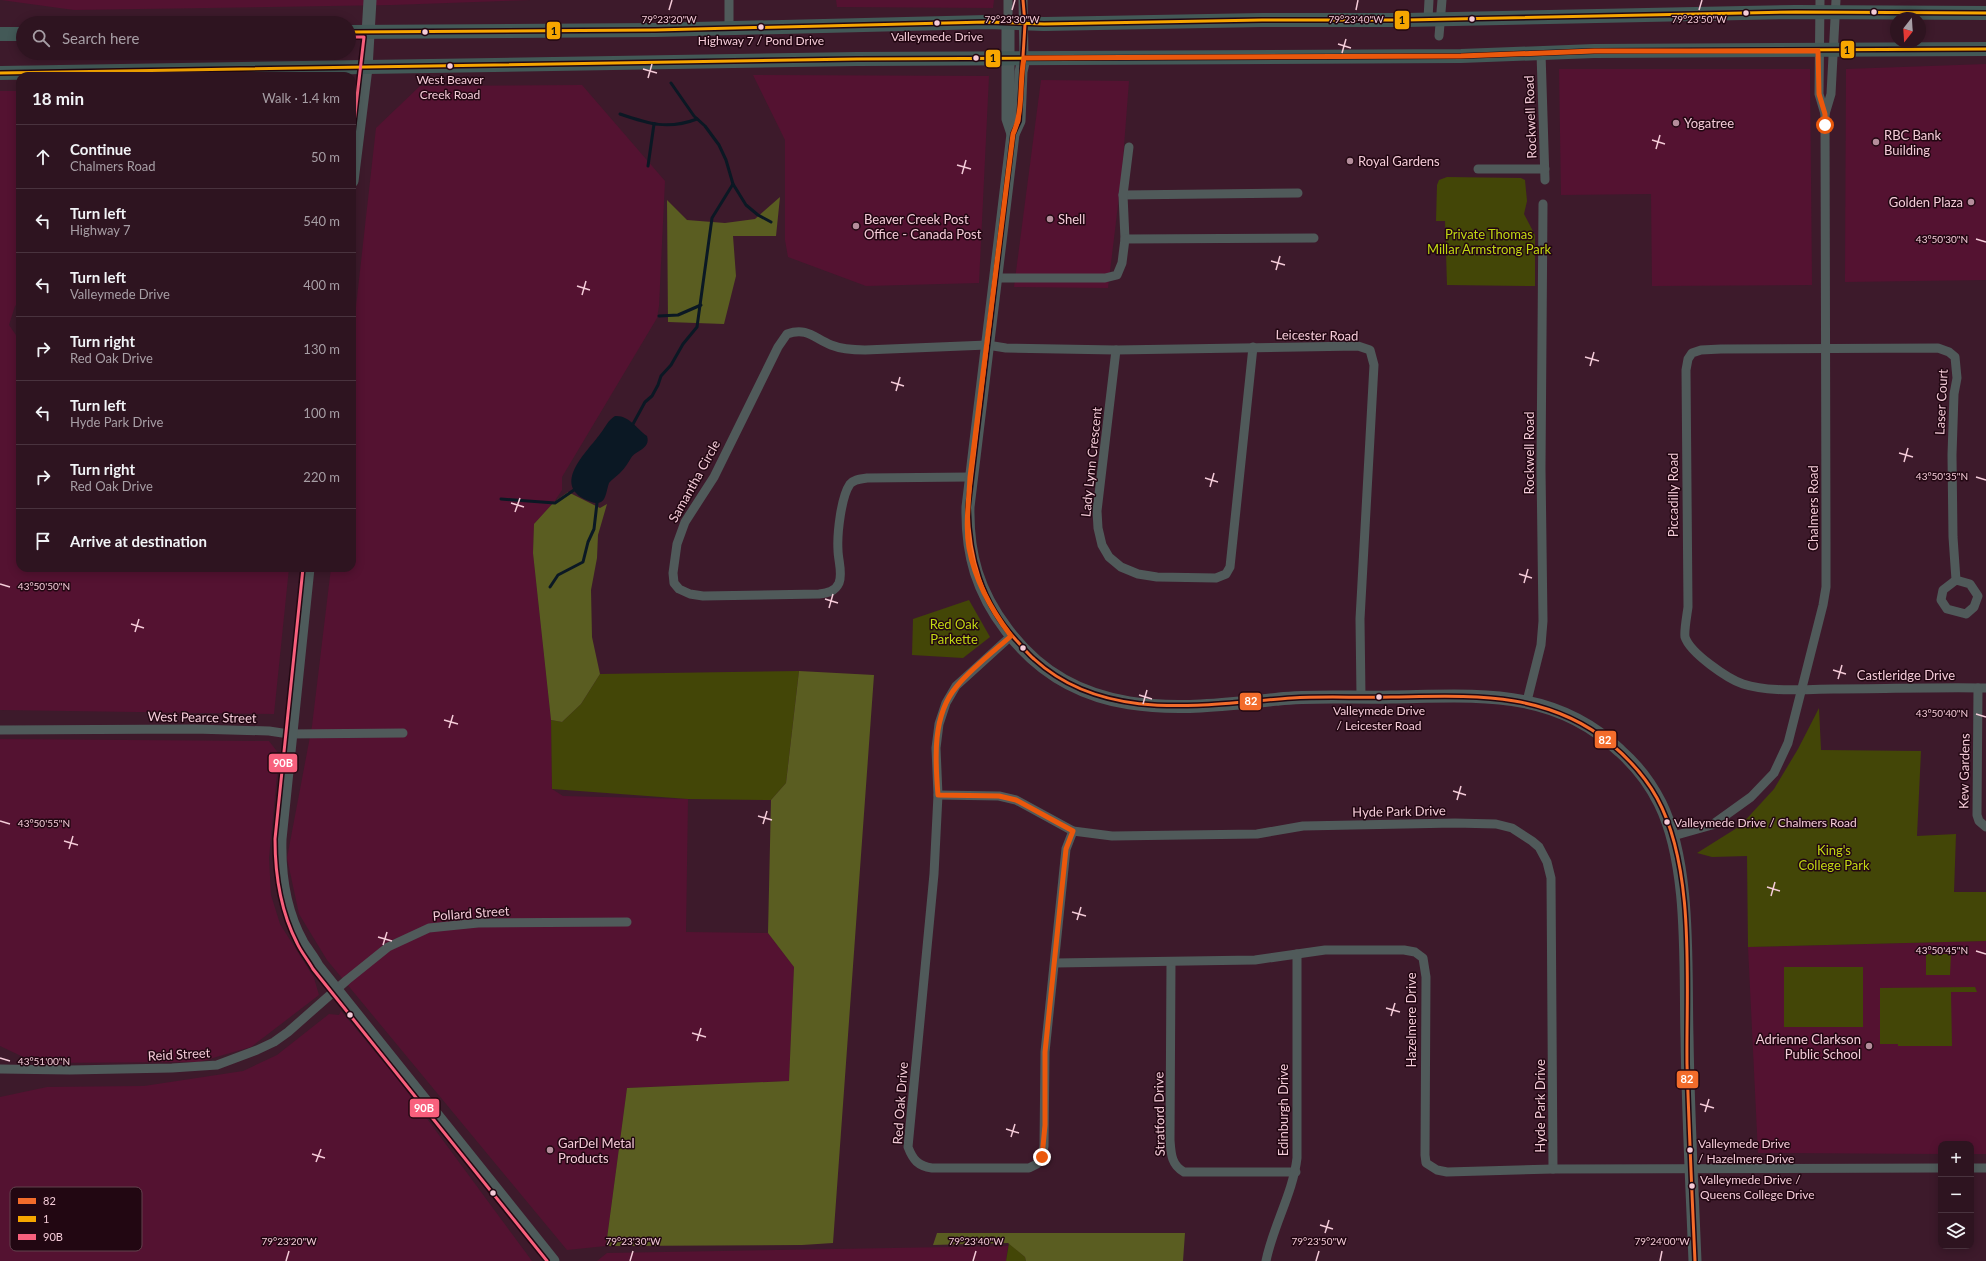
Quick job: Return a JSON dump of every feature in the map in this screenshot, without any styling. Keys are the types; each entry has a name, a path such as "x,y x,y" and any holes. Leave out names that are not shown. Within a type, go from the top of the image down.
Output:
{"main road":[{"path":"356,32 729,29 1008,23 1434,19 1820,6 1986,13"},
{"path":"0,34 16,34"},
{"path":"73,72 1008,58 1461,56 1541,53 1986,49"},
{"path":"0,73 16,73"}],"street":[{"path":"356,149 366,68 370,0"},
{"path":"729,0 729,29"},
{"path":"1008,0 1008,119 1013,134"},
{"path":"1024,0 1024,58 1021,72 1020,121 1013,134 988,345 970,477 968,529 969,548 975,568 994,614 1011,636 1033,660 1052,674 1080,690 1119,702 1153,706 1230,705 1279,699 1454,696 1527,701 1547,706 1567,714 1587,724 1608,738 1632,762 1649,783 1661,806 1673,836 1681,882 1684,926 1695,1261"},
{"path":"1429,0 1439,36"},
{"path":"1434,19 1442,0"},
{"name":"Chalmers Road","path":"1820,6 1818,51 1819,94 1825,114"},
{"name":"Chalmers Road","path":"1673,836 1712,825 1743,805 1767,782 1781,760 1788,743 1803,689 1826,587 1825,114 1831,94 1836,6"},
{"name":"Rockwell Road","path":"1541,53 1545,180"},
{"path":"995,278 1105,278 1117,275 1122,264 1125,239 1123,195 1129,147"},
{"path":"1478,169 1545,169"},
{"path":"1123,195 1298,193"},
{"name":"Rockwell Road","path":"1527,701 1540,645 1543,621 1541,468 1543,204"},
{"path":"1125,239 1314,238"},
{"name":"Samantha Circle","path":"970,477 867,478 857,479 851,483 844,495 838,537 841,576 836,588 829,592 818,594 703,596 690,594 679,589 674,583 673,573 680,532 714,477 778,346 787,334 800,331 831,345 848,349 988,345"},
{"name":"Leicester Road","path":"988,345 1006,348 1116,350 1358,346 1370,350 1372,355 1374,379 1360,619 1361,697"},
{"name":"Lady Lynn Crescent","path":"1116,350 1097,511 1098,528 1102,545 1109,557 1121,567 1138,574 1158,577 1216,578 1226,574 1230,567 1253,347"},
{"name":"Laser Court","path":"1825,347 1938,348 1949,352 1955,357 1957,378 1954,394 1952,455 1953,538 1956,580"},
{"name":"Piccadilly Road","path":"1803,689 1765,688 1744,684 1732,679 1703,658 1689,644 1685,637 1688,607 1686,366 1692,353 1701,350 1825,347"},
{"path":"308,572 280,839 279,861 283,894 288,910 302,942 317,966 553,1261"},
{"name":"Red Oak Drive","path":"1011,636 956,686 946,703 939,724 936,748 938,795 934,874 908,1136 908,1147 912,1157 920,1166 932,1168 1029,1168 1037,1164 1042,1157 1045,1125 1045,1052 1066,849 1073,831"},
{"name":"Castleridge Drive","path":"1803,689 1982,688"},
{"name":"Kew Gardens","path":"1982,688 1977,815 1979,821 1986,827"},
{"name":"West Pearce Street","path":"0,730 201,730 269,731 290,734 403,733"},
{"name":"Hyde Park Drive","path":"938,795 999,796 1016,800 1073,831 1112,836 1258,834 1304,826 1455,823 1496,824 1512,828 1532,840 1539,847 1547,862 1551,878 1553,1169"},
{"name":"Pollard Street","path":"336,989 388,947 429,928 478,923 627,922"},
{"name":"Hazelmere Drive","path":"1055,963 1255,960 1325,950 1404,950 1415,952 1423,958 1426,977 1424,1125 1426,1163 1436,1170 1447,1172 1553,1169 1938,1168"},
{"name":"Edinburgh Drive","path":"1266,1261 1273,1232 1296,1172 1297,954"},
{"name":"Stratford Drive","path":"1171,962 1170,1140 1173,1162 1184,1172 1296,1172"},
{"name":"Reid Street","path":"0,1069 70,1070 172,1068 217,1065 250,1053 274,1042 288,1032 336,989"},
{"path":"1974,1168 1986,1168"}],"shaded area":[{"path":"1,0 531,0 392,5 74,10"},
{"path":"836,0 994,0 993,8 837,7"},
{"path":"1986,64 1986,280 1845,282 1846,69"},
{"path":"1559,69 1810,69 1812,285 1652,286 1651,194 1561,195"},
{"path":"753,75 989,76 979,283 866,286 788,257 785,240 785,140"},
{"path":"1041,80 1129,81 1122,172 1108,288 1014,287"},
{"path":"582,85 665,181 659,306 657,318 562,477 562,490 554,502 534,524 533,553 551,720 552,789 563,796 688,799 686,932 768,933 794,967 789,1081 627,1088 606,1246 567,1250 327,960 299,914 287,858 312,726 331,572 356,572 356,306 376,128 420,86"},
{"path":"0,91 16,91 16,305 9,325 16,335 16,572 289,572 274,714 0,710"},
{"path":"0,739 269,741 279,754 269,858 271,895 280,924 314,978 319,995 251,1047 199,1062 36,1063 0,1046"},
{"name":"Adrienne Clarkson Public School","path":"1986,941 1986,1154 1974,1154 1974,1141 1938,1141 1938,1154 1758,1153 1748,947"},
{"path":"341,1011 397,1078 532,1261 0,1261 0,1097 47,1087 144,1086 243,1071 277,1055 329,1014 339,1015"},
{"path":"1008,1246 1006,1261 597,1261 607,1253"}],"green space":[{"name":"Private Thomas Millar Armstrong Park","path":"1447,177 1521,178 1525,180 1527,201 1524,214 1535,235 1535,286 1447,285 1445,221 1436,221 1437,185 1439,180"},
{"path":"780,197 776,236 733,236 736,276 724,324 668,322 667,200 687,220 725,223 755,219"},
{"path":"568,492 600,508 607,504 598,535 597,558 591,590 592,637 600,674 581,704 562,722 551,720 533,553 534,524 554,502"},
{"name":"Red Oak Parkette","path":"969,600 990,637 963,658 912,655 913,619"},
{"path":"799,671 786,783 771,800 688,799 552,789 551,720 562,722 581,704 600,674"},
{"path":"799,671 874,675 833,1243 802,1245 606,1246 627,1088 789,1081 794,967 768,933 771,800 786,783"},
{"name":"King's College Park","path":"1819,708 1821,750 1921,751 1917,836 1956,834 1954,892 1986,892 1986,941 1748,947 1747,856 1712,857 1697,853 1740,826 1774,789 1798,749"},
{"path":"1926,954 1951,954 1950,975 1926,975"},
{"path":"1784,967 1863,967 1863,1027 1784,1027"},
{"path":"1975,987 1977,992 1951,992 1952,1046 1898,1046 1898,1044 1880,1044 1880,988"},
{"path":"937,1233 1185,1233 1183,1261 1026,1261 1025,1257 1008,1243 933,1245"},
{"path":"1009,1243 1025,1257 1026,1261 1006,1261"}],"water":[{"path":"615,416 620,416 629,420 647,436 647,444 633,455 622,471 609,483 603,501 599,503 592,502 584,499 575,492 572,484 572,475 581,458 602,432 608,422"}],"waterway":[{"path":"671,83 694,116 705,126 719,145 726,160 733,184 746,205 758,215 771,222"},
{"path":"620,114 640,121 668,125 697,119"},
{"path":"648,166 654,124"},
{"path":"633,424 645,402 652,396 661,376 671,365 683,344 697,327 712,218 733,184"},
{"path":"659,316 678,315 701,305"},
{"path":"501,499 555,503 574,490"},
{"path":"550,587 558,575 583,562 588,542 594,529 597,503"}],"transit line":[{"name":"82","path":"1023,0 1025,24 1019,121 1013,134 968,507 974,561 979,578 994,610 1004,625 1029,654 1062,680 1092,693 1124,701 1157,705 1191,705 1317,697 1449,696 1506,700 1533,705 1559,713 1585,726 1610,743 1624,755 1642,775 1657,798 1669,827 1678,858 1683,892 1686,928 1687,1064 1695,1261"},
{"name":"1","path":"356,32 655,30 987,22 1044,24 1262,20 1406,20 1796,12 1986,13"},
{"name":"90B","path":"356,37 364,37 356,106"},
{"name":"1","path":"61,72 857,59 1461,56 1594,51 1986,49"},
{"name":"1","path":"0,73 16,73"},
{"name":"90B","path":"303,572 275,839 277,879 286,918 291,931 313,969 547,1261"}],"place":[{"name":"Valleymede Drive","path":"937,23"},
{"name":"Highway 7 / Pond Drive","path":"761,27"},
{"name":"West Beaver Creek Road","path":"450,66"},
{"name":"Yogatree","path":"1676,123"},
{"name":"RBC Bank Building","path":"1876,142"},
{"name":"Royal Gardens","path":"1350,161"},
{"name":"Golden Plaza","path":"1971,202"},
{"name":"Shell","path":"1050,219"},
{"name":"Beaver Creek Post Office - Canada Post","path":"856,226"},
{"name":"Valleymede Drive / Leicester Road","path":"1379,697"},
{"name":"Valleymede Drive / Chalmers Road","path":"1667,822"},
{"name":"Adrienne Clarkson Public School","path":"1869,1046"},
{"name":"GarDel Metal Products","path":"550,1150"},
{"name":"Valleymede Drive / Hazelmere Drive","path":"1690,1150"},
{"name":"Valleymede Drive / Queens College Drive","path":"1692,1186"}],"route":[{"path":"1042,1157 1045,1125 1045,1052 1062,880 1066,849 1073,831 1016,800 999,796 938,795 936,768 936,748 939,724 946,703 956,686 1011,636 994,614 975,568 969,548 968,507 970,477 988,345 1013,134 1020,121 1021,72 1024,58 1178,56 1461,56 1594,51 1818,51 1819,94 1825,114 1825,125"}]}
